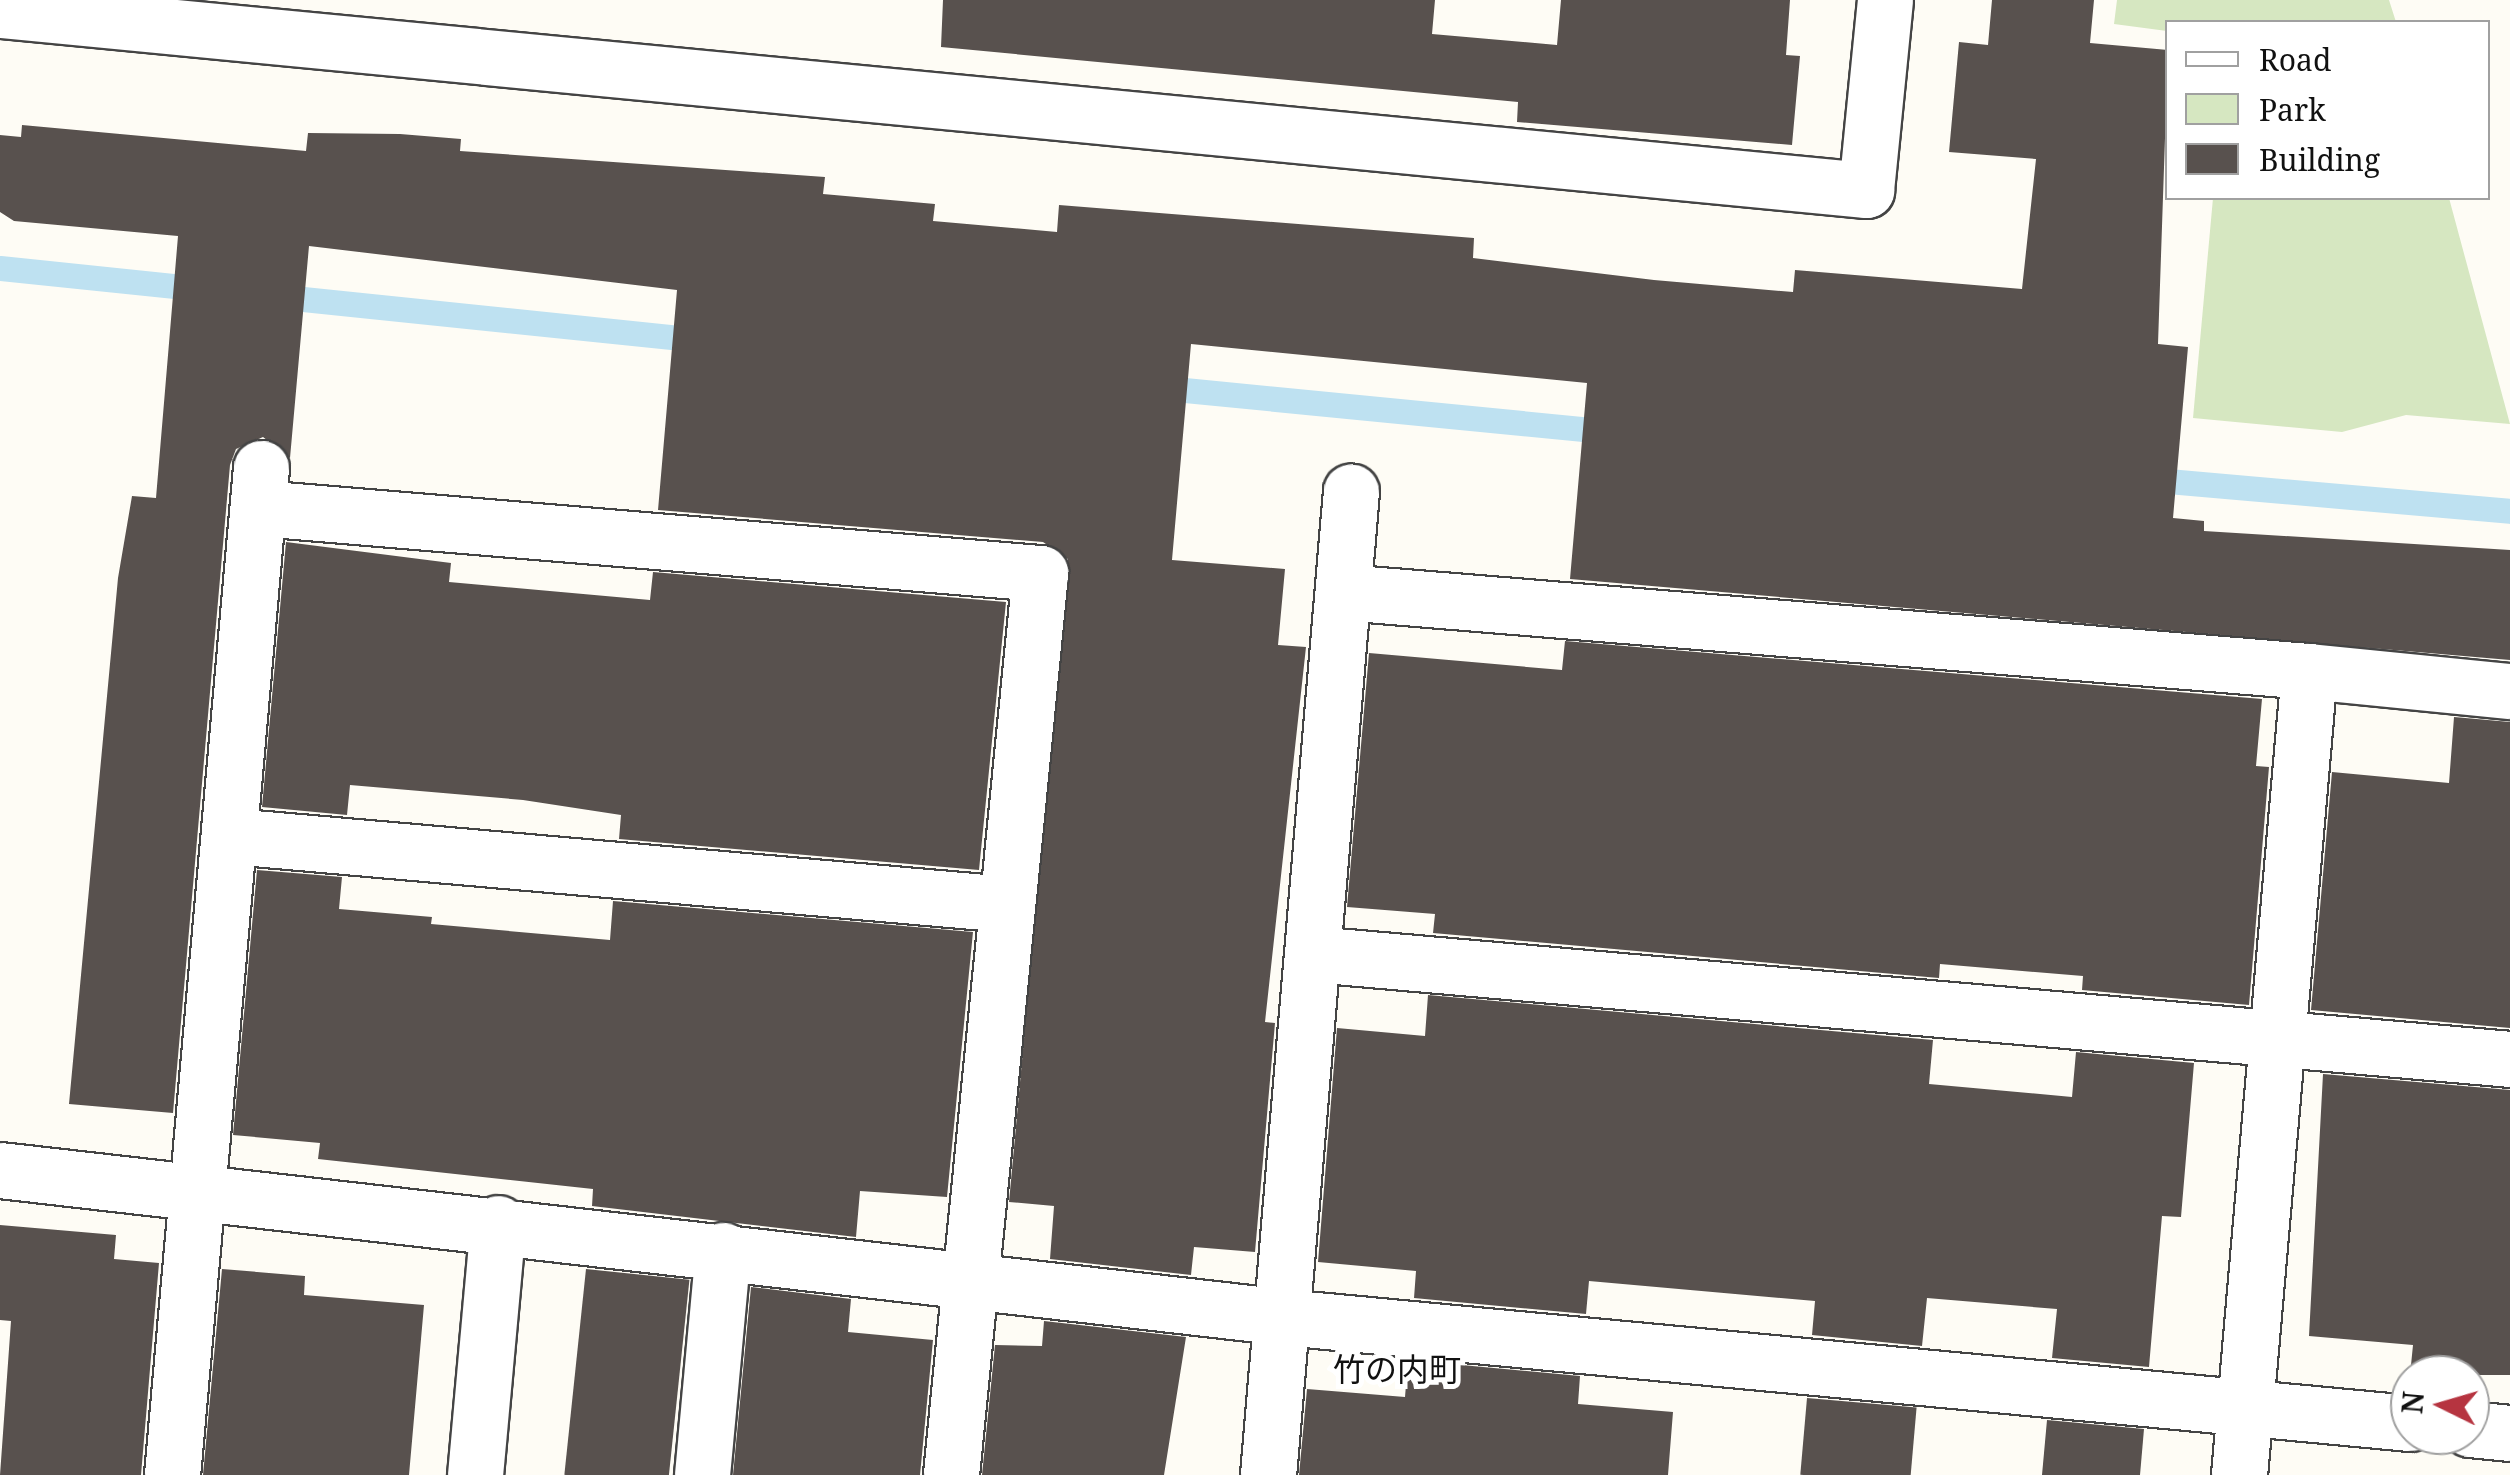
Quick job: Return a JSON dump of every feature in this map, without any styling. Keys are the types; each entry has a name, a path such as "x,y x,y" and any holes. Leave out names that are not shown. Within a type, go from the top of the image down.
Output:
{"street":[{"path":"0,10 1866,190 1886,0"},
{"path":"172,1475 204,1188 260,488 1040,574 951,1475"},
{"path":"1268,1475 1350,492"},
{"path":"1343,592 2510,691"},
{"path":"2239,1475 2309,671"},
{"path":"232,836 1006,904"},
{"path":"1313,954 2510,1059"},
{"path":"0,1170 204,1188 1284,1318 2390,1422"},
{"path":"474,1475 498,1224"},
{"path":"702,1475 723,1250"}],"green space":[{"path":"2117,0 2389,0 2395,20 2165,20 2165,31 2114,24"},
{"path":"2213,200 2450,200 2510,424 2406,415 2342,432 2193,418"}],"building":[{"path":"943,0 1435,0 1432,34 1557,45 1561,0 1790,0 1786,55 1800,56 1792,145 1517,122 1518,102 941,47"},
{"path":"1992,0 2094,0 2090,43 2165,50 2158,344 2188,347 2173,518 2204,521 2204,531 2510,550 2510,660 1570,579 1587,383 1191,344 1172,560 1285,569 1278,645 1306,647 1265,1022 1275,1023 1255,1252 1194,1247 1191,1275 1050,1259 1054,1206 1009,1202 1068,559 1043,542 658,510 677,290 309,246 290,458 263,437 236,449 230,465 173,1113 69,1104 118,578 132,496 156,498 178,236 14,221 0,212 0,135 21,137 22,125 306,151 308,133 400,134 461,139 460,151 825,177 823,194 935,204 933,221 1057,232 1059,205 1474,238 1473,258 1654,280 1793,292 1795,270 2022,289 2036,159 1949,152 1959,42 1988,45"},
{"path":"286,542 451,563 449,582 650,600 653,572 1006,602 979,870 619,839 621,815 523,800 350,785 347,815 262,807"},
{"path":"1565,641 2262,699 2256,766 2269,767 2249,1005 2082,990 2083,976 1940,964 1939,978 1433,933 1435,914 1347,907 1369,653 1562,670"},
{"path":"2454,717 2510,722 2510,1028 2311,1010 2332,772 2449,783"},
{"path":"257,870 342,877 339,909 432,917 431,924 610,940 613,901 973,932 947,1197 860,1191 856,1237 592,1206 593,1189 318,1159 320,1143 233,1135"},
{"path":"1428,995 1933,1040 1929,1084 2072,1097 2076,1052 2194,1063 2181,1217 2162,1216 2149,1367 2052,1358 2057,1309 1927,1298 1922,1346 1812,1335 1815,1301 1589,1281 1586,1314 1414,1298 1416,1271 1318,1262 1337,1028 1425,1036"},
{"path":"2323,1074 2510,1090 2510,1375 2490,1375 2490,1355 2412,1355 2413,1345 2309,1336"},
{"path":"0,1225 116,1235 114,1259 159,1263 141,1475 0,1475 11,1321 0,1320"},
{"path":"222,1269 305,1276 304,1295 424,1305 409,1475 203,1475"},
{"path":"586,1269 689,1280 669,1475 564,1475"},
{"path":"751,1287 851,1299 848,1332 933,1340 920,1475 733,1475"},
{"path":"1044,1321 1186,1337 1164,1475 982,1475 995,1345 1042,1346"},
{"path":"1408,1360 1580,1376 1578,1404 1673,1412 1668,1475 1299,1475 1307,1389 1405,1397"},
{"path":"1807,1398 1917,1408 1911,1475 1800,1475"},
{"path":"2047,1420 2144,1429 2140,1475 2042,1475"}],"waterway":[{"path":"0,268 204,289"},
{"path":"274,296 706,341"},
{"path":"1154,387 1617,432"},
{"path":"2145,479 2510,511"}],"district":[{"name":"竹の内町","path":"1397,1369"}]}
